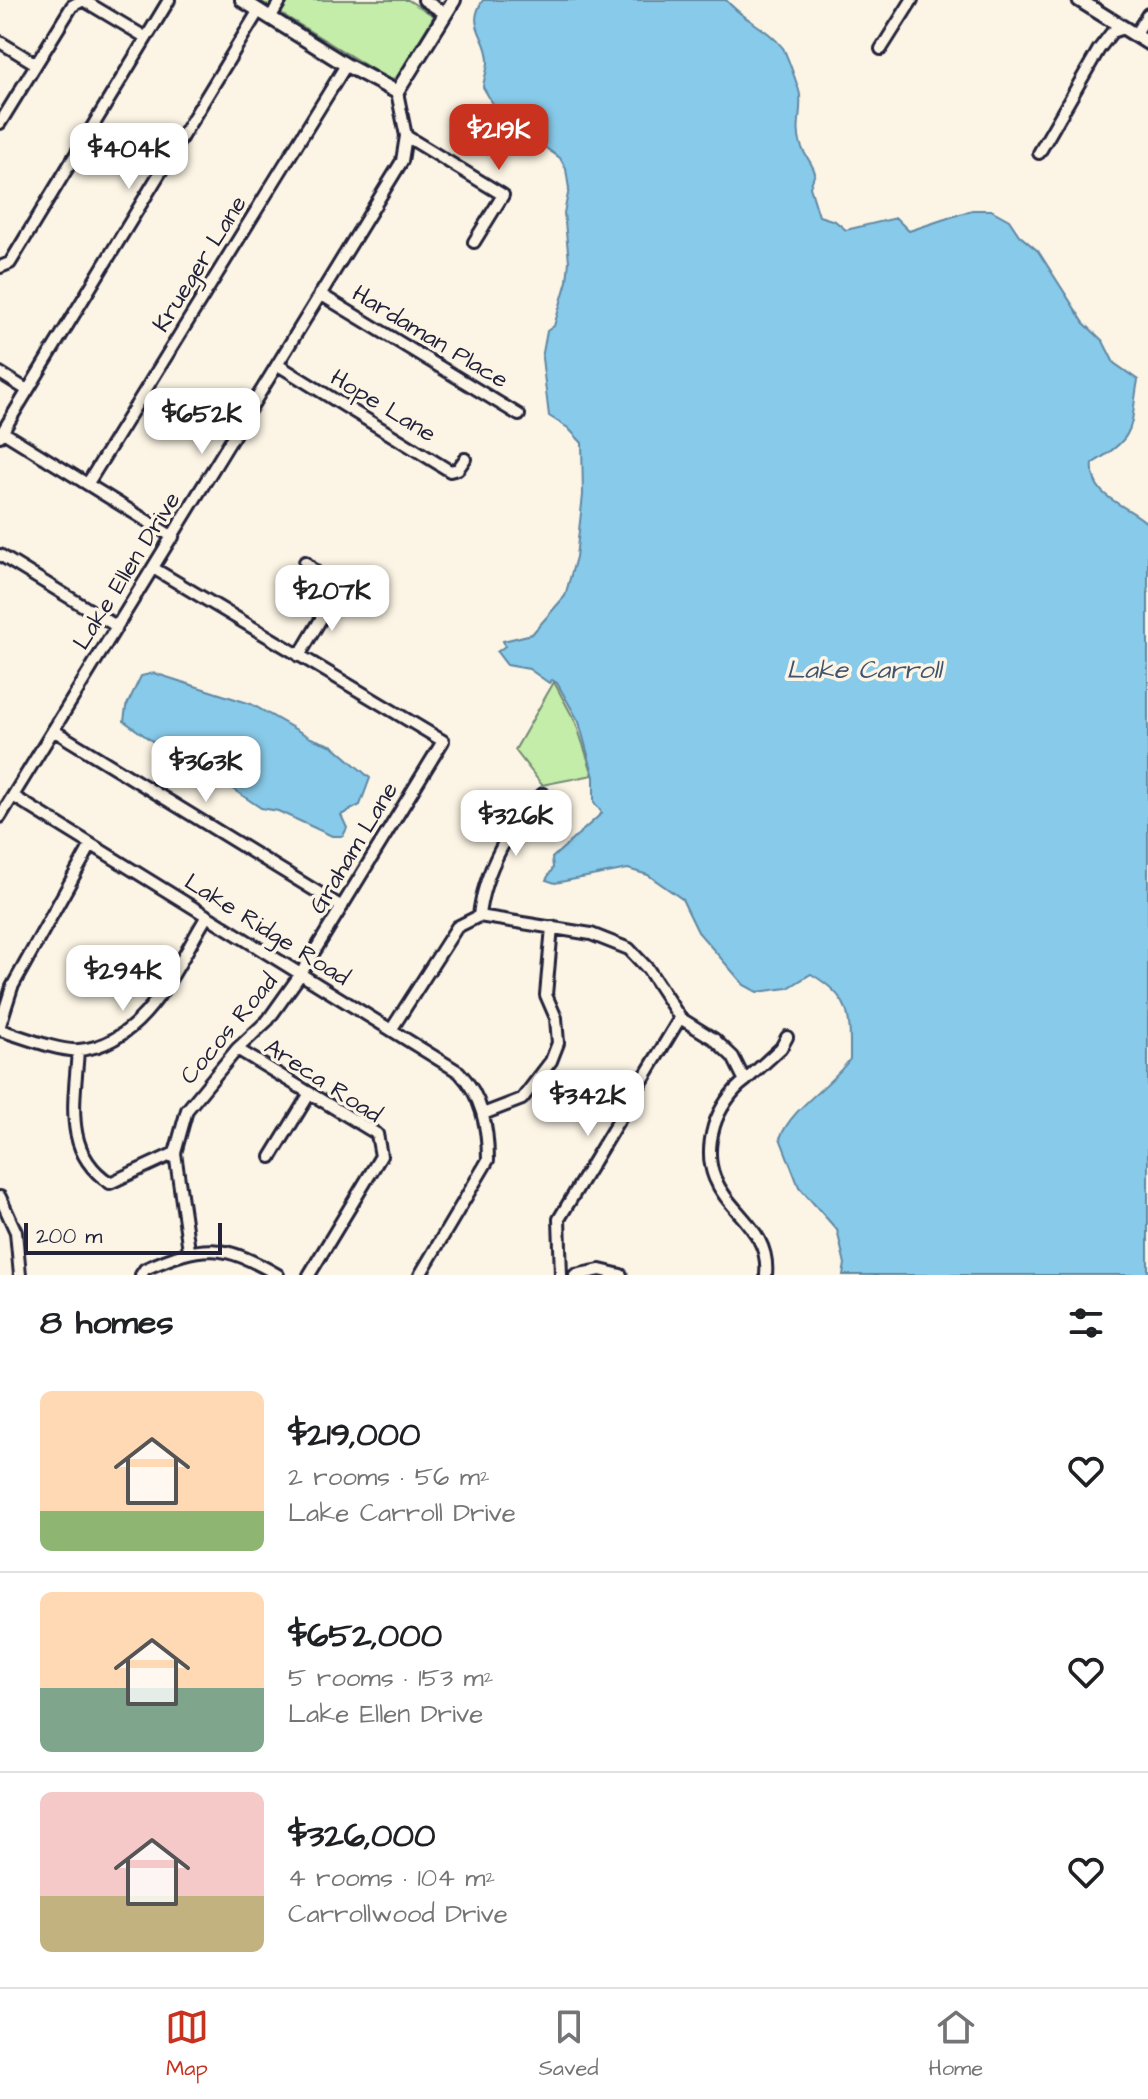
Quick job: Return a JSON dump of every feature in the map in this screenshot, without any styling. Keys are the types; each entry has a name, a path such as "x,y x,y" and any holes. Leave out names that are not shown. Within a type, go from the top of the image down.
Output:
{"main road":[{"path":"242,0 346,65 397,92 454,0"},
{"path":"1079,0 1148,43"}],"street":[{"path":"0,123 72,6 83,0 145,37"},
{"path":"0,267 10,263 169,0"},
{"path":"270,18 281,0"},
{"path":"424,0 446,14"},
{"path":"881,49 912,0"},
{"path":"173,537 88,483 1,434 259,10"},
{"path":"1039,153 1112,32 1130,32 1148,14"},
{"path":"0,42 36,64"},
{"name":"Krueger Lane","path":"88,483 346,65"},
{"name":"Lake Ellen Drive","path":"0,817 402,161 406,136 397,92"},
{"path":"406,136 503,195 474,242"},
{"name":"Hardaman Place","path":"320,294 519,415"},
{"name":"Hope Lane","path":"278,365 450,471 458,469 465,459"},
{"path":"0,373 27,390"},
{"path":"0,555 116,626"},
{"path":"153,568 299,656 337,592 305,562"},
{"name":"Graham Lane","path":"299,656 443,741 300,975"},
{"path":"53,730 342,907"},
{"path":"479,916 488,871 531,804 543,794"},
{"name":"Lake Ridge Road","path":"13,796 459,1072 474,1088 483,1114"},
{"path":"91,845 12,987 0,1028 78,1050 129,1034 207,916"},
{"path":"391,1030 457,927 479,916 591,934 629,949 648,969 680,1018 714,1039 733,1057 745,1081"},
{"path":"435,1275 422,1272 488,1160 483,1114 522,1099 551,1061 558,1043 556,1018 546,992 552,927"},
{"name":"Cocos Road","path":"189,1250 175,1153 187,1110 237,1049 268,1020 300,975"},
{"path":"561,1275 559,1219 680,1018"},
{"path":"766,1275 766,1252 719,1190 710,1171 709,1143 717,1116 745,1081 781,1048 787,1037"},
{"name":"Areca Road","path":"237,1049 377,1134 381,1156 309,1275"},
{"path":"78,1050 74,1136 95,1173 110,1183 175,1153"},
{"path":"271,1157 310,1093"},
{"path":"0,1197 16,1232 20,1275"},
{"path":"141,1275 189,1250 240,1254 278,1275"},
{"path":"575,1275 600,1270 621,1275"}],"green space":[{"path":"259,0 408,0 434,16 397,77 390,80"},
{"path":"554,682 576,723 593,775 542,785 515,750"}],"water":[{"name":"Lake Carroll","path":"483,0 726,0 785,51 800,95 799,139 815,173 810,187 819,216 835,221 846,230 896,218 909,231 972,210 991,210 1009,220 1019,235 1038,251 1084,323 1103,341 1114,363 1138,380 1129,429 1118,445 1093,463 1093,475 1103,493 1148,524 1148,1275 843,1275 845,1264 837,1230 799,1187 780,1138 793,1116 850,1059 850,1031 841,1000 811,974 788,988 757,992 744,985 698,932 682,899 648,875 628,869 555,883 546,880 553,868 552,858 602,813 594,802 594,777 579,722 557,683 552,680 549,683 529,669 507,665 497,652 505,646 503,641 532,634 565,596 576,557 583,495 582,443 568,428 549,416 542,358 547,331 554,326 567,281 569,261 564,213 569,189 566,169 560,158 500,116 483,87 488,61 476,17"},
{"path":"154,673 251,704 311,738 333,746 370,778 360,805 341,815 347,828 343,836 332,836 278,811 261,808 188,759 169,753 124,721 126,707 141,676"}]}
